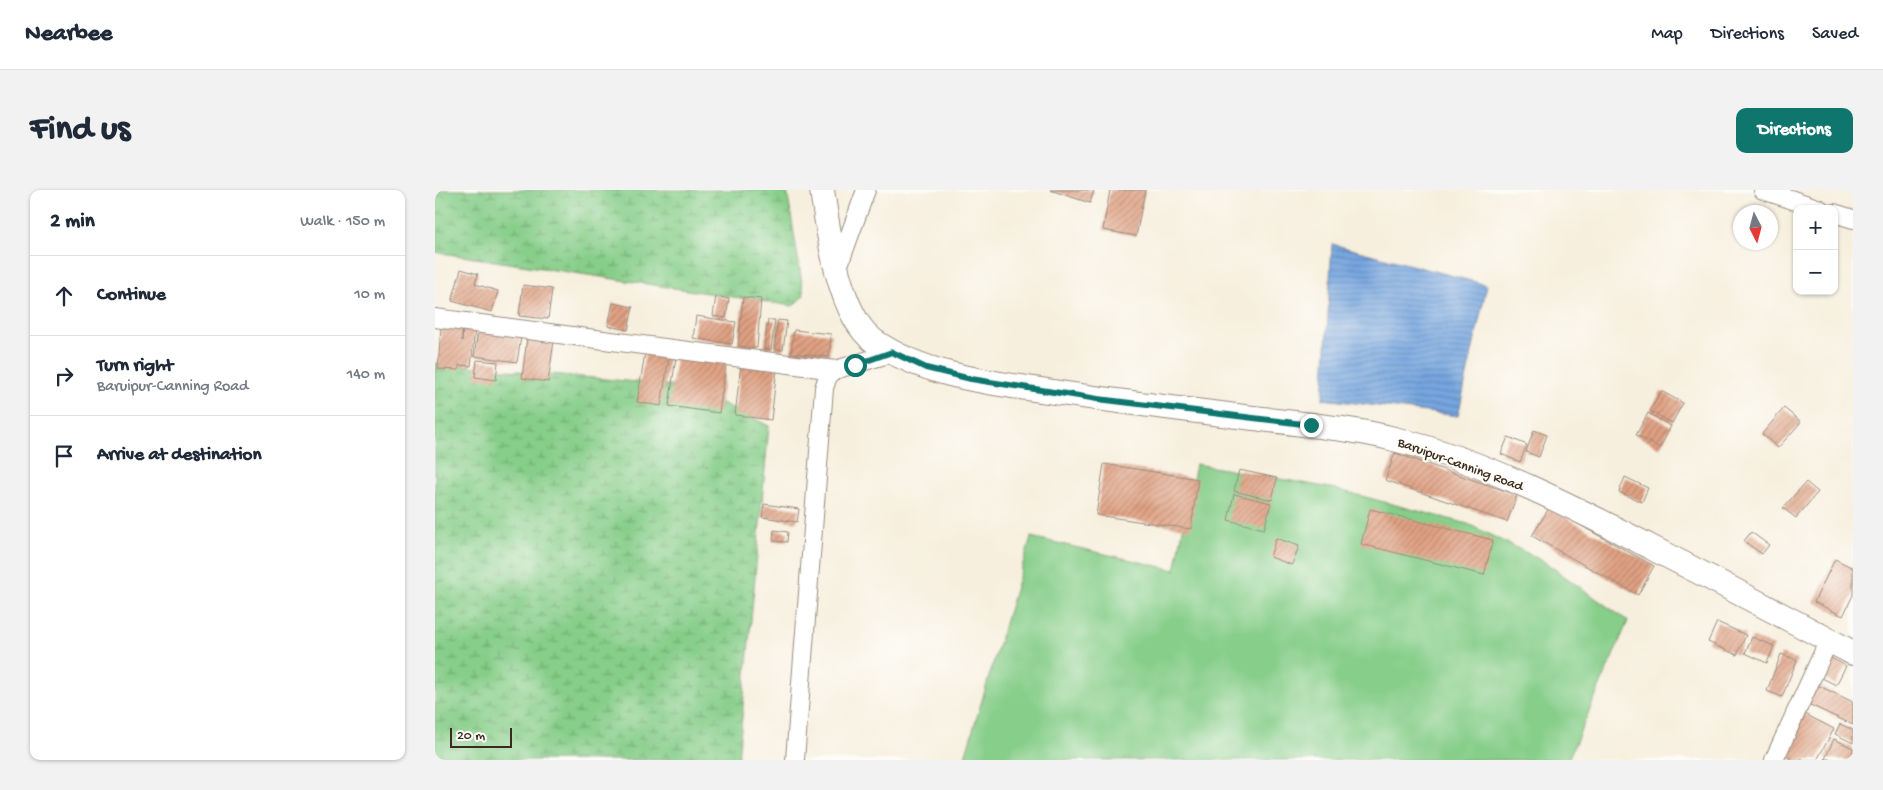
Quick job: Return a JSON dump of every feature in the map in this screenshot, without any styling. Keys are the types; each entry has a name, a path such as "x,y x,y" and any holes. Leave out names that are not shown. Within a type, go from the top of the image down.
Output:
{"main road":[{"name":"Baruipur-Canning Road","path":"821,190 837,270 855,318 870,338 892,352 926,368 971,379 1098,399 1311,425 1403,441 1523,485 1604,522 1853,653"}],"street":[{"path":"837,270 866,190"},
{"path":"1763,190 1808,205"},
{"path":"1838,214 1853,220"},
{"path":"435,318 835,370"},
{"path":"796,759 824,388 828,376 835,370 892,352"},
{"path":"1774,760 1829,640"}],"green space":[{"path":"435,190 787,190 804,295 793,306 435,252"},
{"path":"435,363 689,387 769,426 738,760 435,760"},
{"path":"1196,464 1331,488 1468,524 1543,561 1628,621 1568,760 964,760 1031,537 1175,570"}],"water":[{"path":"1332,244 1487,285 1458,416 1323,399"}],"building":[{"path":"1050,190 1094,190 1090,203"},
{"path":"1110,190 1145,190 1136,236 1103,230"},
{"path":"461,269 478,274 475,284 498,291 492,312 452,301"},
{"path":"523,285 552,289 548,319 519,316"},
{"path":"716,296 729,299 726,318 713,316"},
{"path":"743,297 761,299 757,348 738,346"},
{"path":"613,303 633,307 628,330 608,326"},
{"path":"696,316 736,322 732,344 693,338"},
{"path":"768,320 775,320 771,350 764,349"},
{"path":"778,320 787,321 783,350 774,349"},
{"path":"441,327 462,329 462,341 463,329 475,329 471,366 459,365 459,370 438,369"},
{"path":"794,330 831,334 829,357 791,353"},
{"path":"478,331 521,337 517,362 474,356"},
{"path":"527,338 554,341 548,382 522,378"},
{"path":"645,353 669,357 661,406 637,402"},
{"path":"676,357 726,364 719,413 669,406"},
{"path":"477,360 498,362 496,380 475,377"},
{"path":"741,364 777,368 771,420 735,415"},
{"path":"1661,391 1683,403 1672,423 1650,411"},
{"path":"1784,408 1801,422 1778,448 1762,434"},
{"path":"1648,413 1671,426 1660,448 1636,435"},
{"path":"1534,430 1547,435 1539,457 1526,452"},
{"path":"1508,437 1527,445 1520,462 1501,454"},
{"path":"1395,453 1517,495 1507,522 1385,480"},
{"path":"1104,464 1198,479 1191,529 1096,515"},
{"path":"1239,470 1277,478 1272,500 1234,491"},
{"path":"1625,477 1648,488 1642,502 1619,492"},
{"path":"1806,482 1818,492 1796,518 1783,508"},
{"path":"1234,494 1271,503 1264,529 1228,520"},
{"path":"764,504 799,509 797,522 762,517"},
{"path":"1549,508 1654,566 1638,595 1532,536"},
{"path":"1370,509 1493,540 1484,575 1361,544"},
{"path":"774,530 788,532 787,542 773,541"},
{"path":"1751,532 1769,545 1762,554 1744,541"},
{"path":"1276,538 1299,546 1292,565 1270,557"},
{"path":"1835,559 1853,568 1853,595 1843,616 1814,602"},
{"path":"1717,622 1746,635 1737,655 1708,642"},
{"path":"1752,637 1774,646 1767,663 1745,653"},
{"path":"1781,654 1797,660 1782,697 1767,691"},
{"path":"1831,658 1846,666 1836,685 1820,677"},
{"path":"1813,683 1853,702 1853,725 1804,702"},
{"path":"1803,713 1834,729 1817,760 1794,760 1782,754"},
{"path":"1840,724 1853,730 1853,743 1835,734"},
{"path":"1834,739 1853,748 1853,760 1825,759"}],"route":[{"path":"855,365 892,352 926,368 971,379 1098,399 1311,425"}]}
